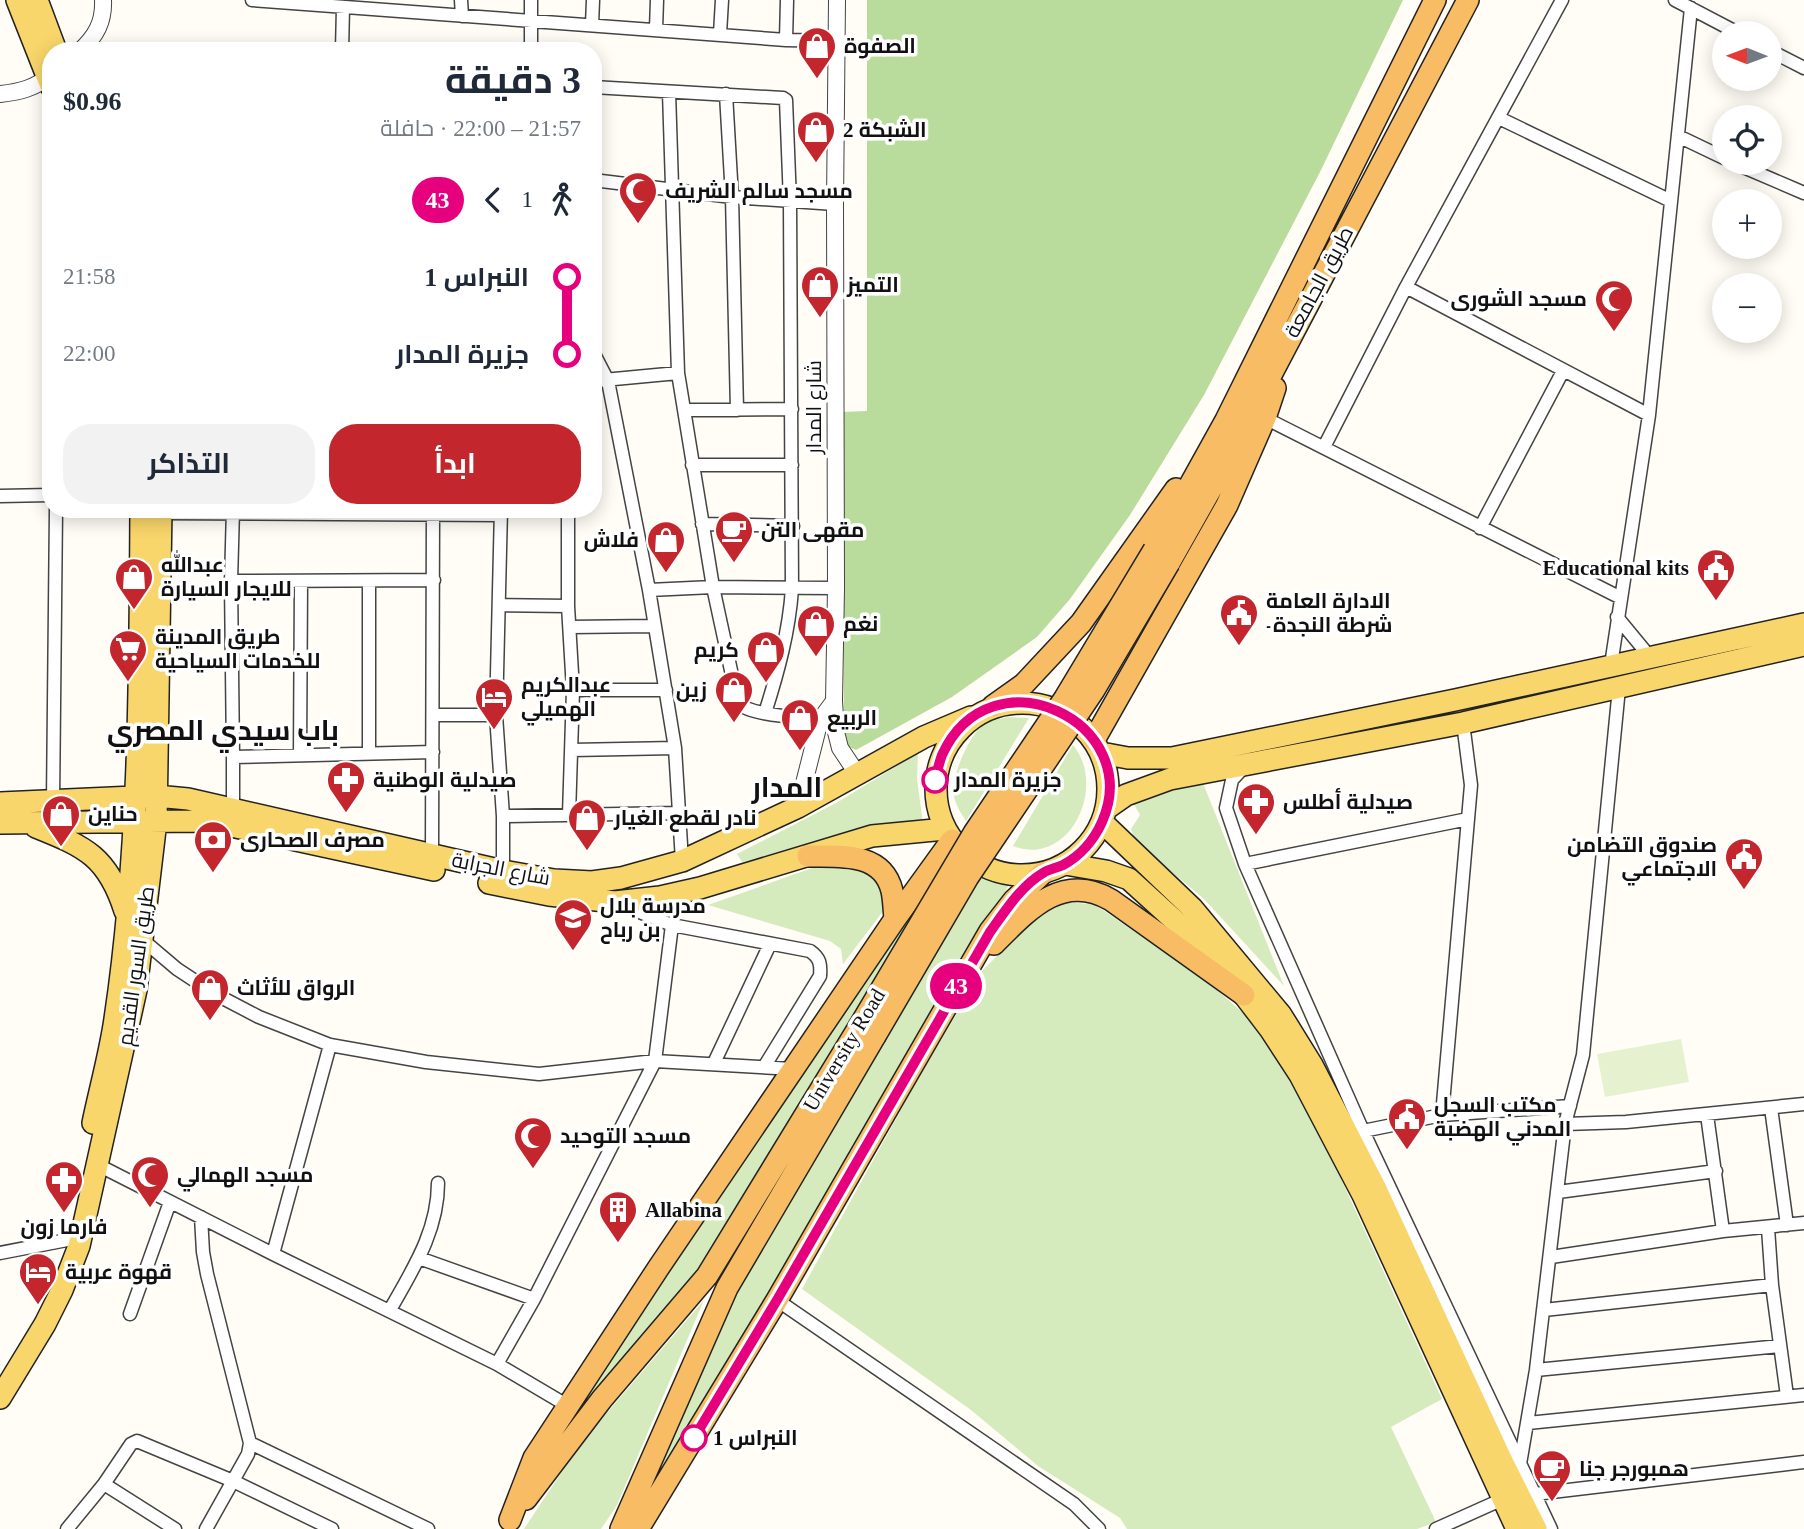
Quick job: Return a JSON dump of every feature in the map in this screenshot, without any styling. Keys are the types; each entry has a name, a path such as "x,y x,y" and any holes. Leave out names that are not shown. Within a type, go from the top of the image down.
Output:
{"highway":[{"name":"طريق الجامعة","path":"1162,557 1226,420 1435,0"},
{"name":"طريق الجامعة","path":"1258,415 1291,335 1468,0"},
{"path":"1162,557 1258,415"},
{"path":"1097,746 1227,505 1258,415"},
{"path":"993,706 1024,684 1082,623 1226,420"},
{"name":"University Road","path":"621,1529 727,1289 974,834 1162,557"},
{"path":"507,1524 534,1458 895,919 948,834"},
{"path":"808,856 855,858 867,861 879,869 887,878 892,891 895,919"},
{"path":"638,1529 777,1300 957,985 990,932 1014,900 1043,873"},
{"path":"957,985 1023,915 1049,896 1076,889 1091,890 1111,900 1244,995"},
{"name":"University Road","path":"507,1524 601,1399 707,1276 867,1031"}],"main road":[{"path":"17,0 42,61"},
{"path":"37,0 53,42"},
{"name":"طريق السور القديم","path":"0,1398 45,1324 79,1246 128,1032 144,941 155,518"},
{"path":"1097,746 1128,758 1172,758 1804,624"},
{"path":"1517,1529 1369,1191 1343,1122 1281,1015 1192,908 1128,850 1104,816 1108,790 1107,771 1097,746 1074,719 1049,706 1021,701 993,706 971,718 954,735 941,756 935,780 937,805 948,834 970,858 992,871 1017,876 1043,873 1065,864 1087,846 1104,816 1126,795 1170,779 1463,723 1804,645"},
{"name":"شارع الجرابة","path":"0,803 146,797 188,799 503,871 554,880 592,882 621,878 682,861 798,807 924,737 971,718"},
{"name":"شارع الجرابة","path":"0,823 145,821 222,824 549,895 615,902 660,897 700,888 872,836 948,834"},
{"name":"طريق السور القديم","path":"0,1380 35,1322 67,1240 115,1022 145,821"},
{"path":"25,822 74,843 98,860 111,876 128,921"},
{"path":"736,835 730,845 729,856 735,865 754,871"},
{"path":"1065,864 1106,871 1129,879 1184,929 1244,995 1300,1075 1369,1191 1514,1467 1536,1529"}],"street":[{"path":"88,42 99,29 103,0"},
{"path":"252,0 786,40 836,41"},
{"path":"461,0 462,16"},
{"path":"531,0 531,42"},
{"path":"592,25 593,0"},
{"path":"656,29 657,0"},
{"path":"720,34 722,0"},
{"path":"786,40 787,0"},
{"name":"شارع المدار","path":"837,0 834,701 840,748 858,775"},
{"path":"1324,447 1406,287 1562,0"},
{"path":"1675,0 1715,21"},
{"path":"342,42 343,7"},
{"path":"1611,665 1649,415 1691,8"},
{"path":"1782,57 1804,68"},
{"path":"0,94 21,92 42,83"},
{"path":"602,88 786,100 790,202 792,589 780,665 765,713"},
{"path":"669,92 678,373 713,587 738,703 741,707 765,713 820,720"},
{"path":"726,94 732,197 737,410"},
{"path":"1499,118 1671,201"},
{"path":"1678,136 1712,152"},
{"path":"1762,175 1804,193"},
{"path":"602,181 732,197 835,204"},
{"path":"1406,287 1649,415"},
{"path":"602,369 608,381 666,690 675,748 682,861"},
{"path":"1480,528 1563,371"},
{"path":"602,381 678,373"},
{"path":"684,410 792,409"},
{"path":"1258,415 1621,598"},
{"path":"692,465 792,465"},
{"path":"0,496 42,495"},
{"path":"53,802 56,518"},
{"path":"233,518 233,808"},
{"path":"432,855 433,518"},
{"path":"501,518 496,715 503,816 503,871"},
{"path":"568,518 568,606 573,690 569,816"},
{"path":"702,524 793,526"},
{"path":"231,581 433,580"},
{"path":"300,755 301,581"},
{"path":"369,581 369,754"},
{"path":"649,590 713,587 836,588"},
{"path":"499,605 568,606"},
{"path":"1617,617 1650,657"},
{"path":"570,627 654,626"},
{"path":"1514,1467 1528,1423 1551,1257 1565,1124 1583,1055 1619,688"},
{"path":"573,690 666,690"},
{"path":"798,807 820,720 834,701"},
{"path":"433,715 496,715"},
{"path":"1442,1115 1471,785 1463,723"},
{"path":"572,750 675,748"},
{"path":"233,757 433,752"},
{"path":"1250,763 1231,780 1226,808 1245,864 1514,1467 1535,1494 1551,1529"},
{"path":"503,816 677,813"},
{"path":"1245,864 1468,819"},
{"path":"615,902 672,925 810,951 817,956 821,965 820,976 764,1067"},
{"path":"498,1364 655,1061 672,925"},
{"path":"144,941 177,969 215,994 260,1017 330,1045 426,1062 539,1074 655,1061 793,1069"},
{"path":"714,1063 771,944"},
{"path":"273,1254 330,1045"},
{"path":"1565,1124 1707,1115 1804,1104"},
{"path":"1343,1122 1363,1130 1442,1115 1570,1106"},
{"path":"1771,1108 1787,1225"},
{"path":"1707,1115 1723,1231"},
{"path":"98,1165 498,1364 568,1406"},
{"path":"1558,1192 1716,1171"},
{"path":"390,1310 419,1258 435,1219 438,1183"},
{"path":"130,1314 170,1202"},
{"path":"201,1217 207,1275 250,1443 248,1454 206,1529"},
{"path":"1551,1257 1723,1231 1804,1223"},
{"path":"1768,1228 1772,1285 1787,1396"},
{"path":"0,1253 67,1240"},
{"path":"419,1258 534,1299"},
{"path":"1544,1310 1772,1285"},
{"path":"777,1300 1074,1504 1099,1529"},
{"path":"1536,1370 1780,1346"},
{"path":"1528,1423 1804,1395"},
{"path":"67,1529 131,1444 137,1441 233,1481 332,1529"},
{"path":"250,1443 428,1529"},
{"path":"1535,1494 1804,1462"},
{"path":"103,1484 175,1529"},
{"path":"1436,1529 1503,1499"}],"green space":[{"path":"867,0 1403,0 1320,172 1204,395 1130,515 1070,599 1037,637 952,697 856,750 845,745 844,734 842,412 867,411"},
{"path":"1008,717 1029,718 966,821 953,791 963,756 982,726 990,721"},
{"path":"1073,745 1083,762 1086,782 1084,801 1077,820 1066,835 1051,845 1033,850 1013,846"},
{"path":"918,753 917,779 923,824 881,825 742,862 737,854 838,802"},
{"path":"1201,778 1284,986 1204,899 1136,842 1131,829 1140,815 1132,801"},
{"path":"945,858 953,862 707,1266 547,1454 578,1400"},
{"path":"832,861 878,873 890,902 843,964 841,949 830,941 708,905"},
{"path":"983,875 1010,883 656,1490 648,1490 736,1284"},
{"path":"1056,902 1094,904 1204,979 1248,1017 1272,1045 1314,1120 1442,1399 1391,1427 1436,1522 1417,1529 1127,1529 1120,1518 1038,1466 971,1410 802,1289 918,1079 982,971"},
{"path":"1681,1039 1689,1082 1605,1097 1597,1054"},
{"path":"704,1300 617,1505 601,1529 524,1529 581,1443"}],"bus line":[{"name":"43","path":"694,1438 990,932 1014,900 1043,873 1065,864 1080,853 1093,838 1106,810 1107,771 1094,740 1074,719 1049,706 1021,701 993,706 971,718 954,735 941,756 935,780"}],"place":[{"name":"الصفوة","path":"817,80"},
{"name":"الشبكة 2","path":"816,164"},
{"name":"مسجد سالم الشريف","path":"638,225"},
{"name":"التميز","path":"820,319"},
{"name":"مسجد الشورى","path":"1614,333"},
{"name":"مقهى التن","path":"734,564"},
{"name":"فلاش","path":"666,574"},
{"name":"Educational kits","path":"1716,602"},
{"name":"عبدالله للايجار السيارة","path":"134,611"},
{"name":"الادارة العامة -شرطة النجدة","path":"1239,647"},
{"name":"نغم","path":"816,658"},
{"name":"طريق المدينة للخدمات السياحية","path":"128,683"},
{"name":"كريم","path":"766,684"},
{"name":"زين","path":"734,724"},
{"name":"عبدالكريم الهميلي","path":"494,731"},
{"name":"الربيع","path":"800,752"},
{"name":"جزيرة المدار","path":"935,780"},
{"name":"صيدلية الوطنية","path":"346,814"},
{"name":"صيدلية أطلس","path":"1256,836"},
{"name":"حناين","path":"61,848"},
{"name":"نادر لقطع الغيار","path":"587,852"},
{"name":"مصرف الصحارى","path":"213,874"},
{"name":"صندوق التضامن الاجتماعي","path":"1744,891"},
{"name":"مدرسة بلال بن رباح","path":"573,952"},
{"name":"الرواق للأثاث","path":"210,1022"},
{"name":"مكتب السجل المدني الهضبة","path":"1407,1151"},
{"name":"مسجد التوحيد","path":"533,1170"},
{"name":"مسجد الهمالي","path":"150,1209"},
{"name":"فارما زون","path":"64,1214"},
{"name":"Allabina","path":"618,1244"},
{"name":"قهوة عربية","path":"38,1306"},
{"name":"النبراس 1","path":"694,1438"},
{"name":"همبورجر جنا","path":"1552,1503"}],"district":[{"name":"باب سيدي المصري","path":"223,730"},
{"name":"المدار","path":"787,787"}]}
